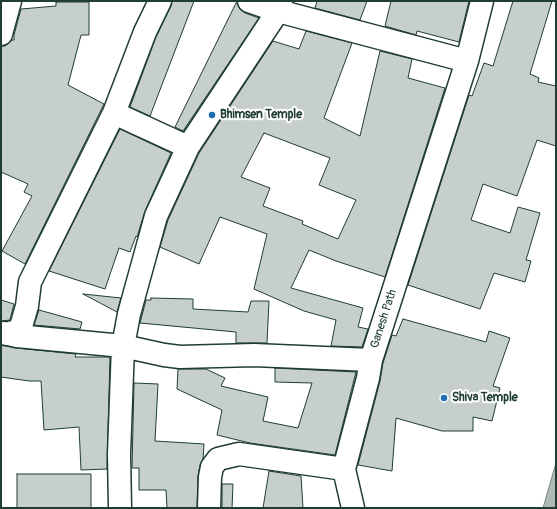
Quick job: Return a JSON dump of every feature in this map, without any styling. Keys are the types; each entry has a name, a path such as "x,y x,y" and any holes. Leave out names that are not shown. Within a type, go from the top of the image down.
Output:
{"street":[{"path":"1,34 10,1"},
{"path":"4,333 20,330 27,306 30,282 114,113 145,32 160,1"},
{"path":"249,1 280,6 467,61"},
{"name":"Ganesh Path","path":"344,469 368,378 371,360 467,61 482,1"},
{"path":"120,508 119,454 123,346 129,314 156,216 188,147 280,6"},
{"path":"114,113 188,147"},
{"path":"4,333 18,336 123,346 180,357 254,355 371,360"},
{"path":"209,508 210,477 212,467 218,459 239,454 344,469 353,508"}],"shaded area":[{"path":"556,463 556,508 543,508"}],"building":[{"path":"172,1 194,1 150,116 130,107 156,37"},
{"path":"237,1 240,9 245,13 259,18 183,131 175,127"},
{"path":"317,1 367,1 360,20 315,8"},
{"path":"391,1 469,1 459,42 417,31 416,35 385,26"},
{"path":"513,1 552,1 530,74 539,78 538,82 556,86 556,146 537,140 517,196 483,184 471,220 510,233 518,207 540,213 526,260 531,261 525,282 494,273 480,309 408,285 469,95 472,96 484,63 493,66"},
{"path":"56,2 89,2 89,35 81,35 68,85 104,104 25,264 2,251 32,196 24,192 28,184 1,172 1,46 5,46 14,40 21,9 56,6"},
{"path":"306,31 352,43 324,118 360,136 380,51 412,59 408,78 445,88 385,277 336,261 309,250 291,288 363,308 358,327 368,329 362,347 331,346 336,320 304,311 254,289 267,234 220,217 199,264 160,247 168,220 199,153 273,41 299,49","holes":["264,133 330,158 319,185 356,200 338,239 302,224 303,221 263,206 270,188 241,177"]},
{"path":"120,129 171,153 145,211 137,237 136,236 130,252 119,248 105,289 49,271"},
{"path":"83,294 121,298 117,312"},
{"path":"151,298 193,299 193,309 248,312 251,301 269,301 267,343 236,343 236,332 140,323 146,300 151,300"},
{"path":"1,300 14,304 10,320 1,321"},
{"path":"39,310 82,322 80,329 34,325"},
{"path":"403,319 486,342 489,331 510,338 493,386 500,388 492,421 473,417 473,431 442,431 396,418 392,471 358,465 380,381 383,363 392,335 396,336"},
{"path":"1,345 76,354 75,357 110,357 107,469 81,470 79,427 44,430 41,381 1,377"},
{"path":"275,368 356,372 335,455 250,443 217,435 222,410 177,389 178,369 206,369 225,378 221,386 268,397 263,421 298,428 312,383 275,382"},
{"path":"134,383 158,384 155,441 204,444 203,459 198,476 197,508 167,508 166,490 139,490 139,468 132,468"},
{"path":"269,471 301,476 303,508 263,508"},
{"path":"17,474 91,474 91,508 17,508"},
{"path":"222,484 233,484 232,508 222,508"}],"place":[{"name":"Bhimsen Temple","path":"212,115"},
{"name":"Shiva Temple","path":"444,398"}]}
